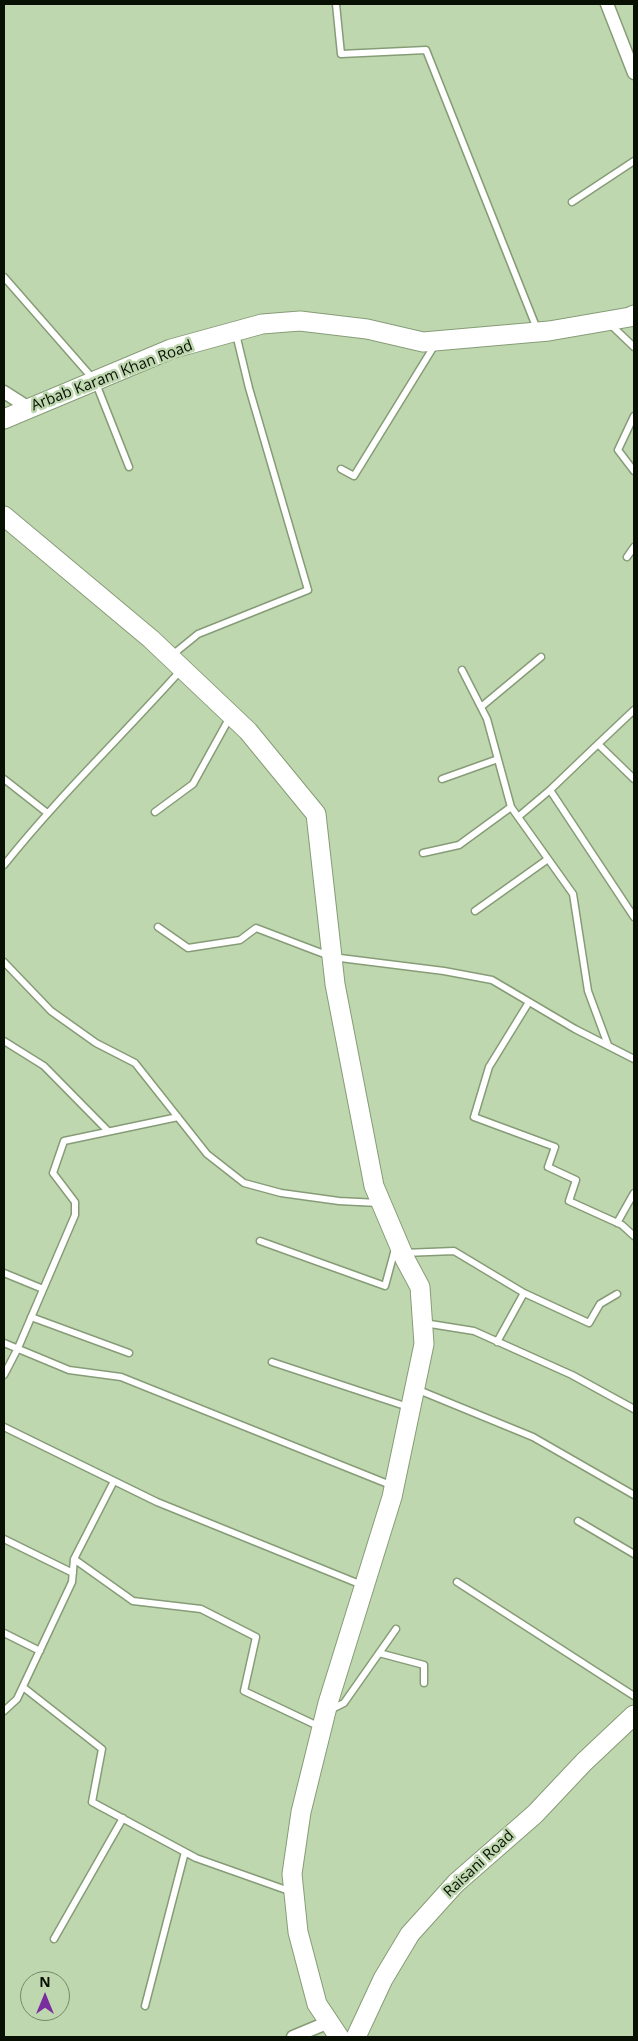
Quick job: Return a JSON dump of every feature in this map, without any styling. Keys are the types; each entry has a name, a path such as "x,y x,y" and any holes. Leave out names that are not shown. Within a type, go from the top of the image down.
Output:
{"street":[{"path":"607,4 634,73"},
{"name":"Arbab Karam Khan Road","path":"4,419 172,350 262,324 300,321 367,329 423,342 538,332 634,315"},
{"path":"4,392 28,408"},
{"path":"4,516 151,638 248,731 316,814 334,984 374,1186 400,1247 420,1286 424,1344 394,1487 324,1720 301,1812 292,1874 298,1932 317,2004 334,2030 293,2037"},
{"name":"Raisani Road","path":"356,2037 383,1979 410,1934 456,1883 535,1814 584,1762 634,1715"}],"lane":[{"path":"336,4 341,54 426,50 538,332"},
{"path":"572,202 634,161"},
{"path":"4,277 95,381 129,467"},
{"path":"607,321 634,347"},
{"path":"4,865 46,812 129,728 198,634 308,590 249,388 236,331"},
{"path":"341,469 354,476 438,341"},
{"path":"634,416 618,450 634,472"},
{"path":"627,557 634,547"},
{"path":"481,707 541,657"},
{"path":"462,670 487,719 512,807 573,894 588,991 608,1045"},
{"path":"518,817 550,790 634,710"},
{"path":"156,812 193,784 231,716"},
{"path":"598,744 634,779"},
{"path":"442,779 498,759"},
{"path":"4,778 46,812"},
{"path":"550,790 634,917"},
{"path":"423,853 458,845 512,807"},
{"path":"475,911 548,859"},
{"path":"158,927 188,948 240,940 256,928 332,957 444,971 492,980 634,1058"},
{"path":"4,962 52,1011 96,1043 135,1063 206,1154 244,1183 280,1193 338,1201 381,1203"},
{"path":"529,1002 489,1067 474,1116 555,1147 548,1167 576,1180 569,1201 617,1223 634,1236"},
{"path":"4,1041 44,1066 108,1131"},
{"path":"4,1375 32,1317 75,1216 75,1202 53,1173 64,1141 178,1118"},
{"path":"617,1223 634,1193"},
{"path":"260,1241 385,1286 400,1247 454,1251 524,1293 589,1323 600,1304 617,1294"},
{"path":"4,1273 44,1290"},
{"path":"497,1342 524,1293"},
{"path":"32,1317 129,1353"},
{"path":"422,1323 474,1331 572,1375 634,1409"},
{"path":"4,1342 69,1370 121,1377 394,1487"},
{"path":"272,1362 411,1408"},
{"path":"415,1388 533,1437 634,1495"},
{"path":"4,1427 157,1502 364,1586"},
{"path":"4,1711 17,1699 23,1687 72,1582 74,1559 114,1481"},
{"path":"578,1521 634,1554"},
{"path":"4,1539 73,1574"},
{"path":"74,1559 133,1601 201,1610 256,1637 244,1691 324,1720 344,1703 396,1629"},
{"path":"457,1582 634,1696"},
{"path":"4,1633 40,1651"},
{"path":"380,1653 424,1665 424,1683"},
{"path":"23,1687 102,1749 92,1802 185,1852 294,1893"},
{"path":"54,1939 123,1818"},
{"path":"144,2006 185,1852"}]}
